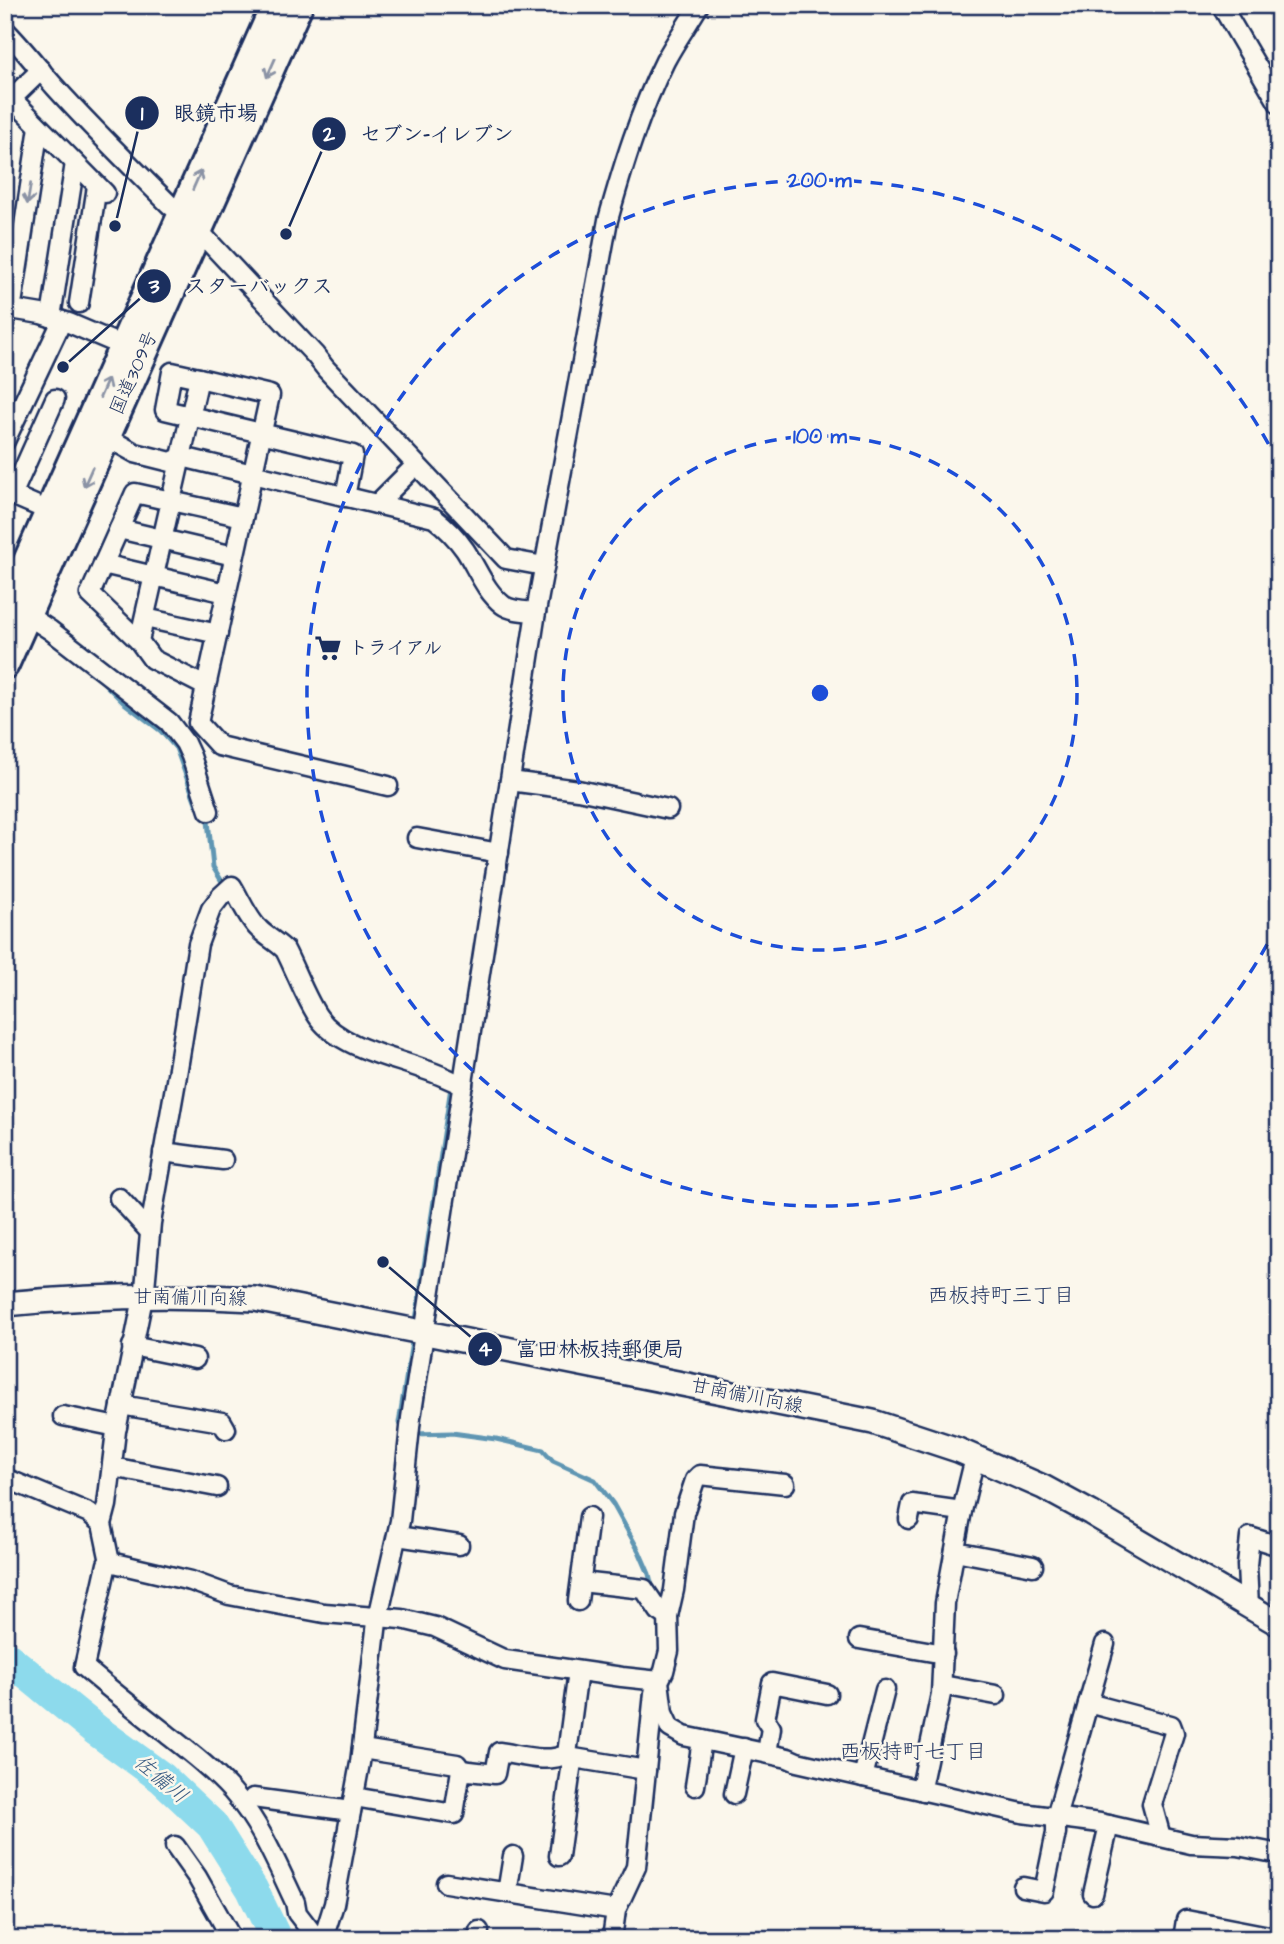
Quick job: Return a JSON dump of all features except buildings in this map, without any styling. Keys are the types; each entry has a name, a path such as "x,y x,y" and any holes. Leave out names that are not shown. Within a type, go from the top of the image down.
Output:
{"highway":[{"name":"国道309号","path":"17,603 103,441 275,5"},
{"name":"国道309号","path":"5,664 17,603 49,511 123,346 190,222 299,5"}],"main road":[{"name":"甘南備川向線","path":"5,1304 113,1296 255,1299 873,1422 1001,1467 1065,1498 1279,1625"}],"street":[{"path":"323,1939 334,1904 362,1749 379,1617 397,1536 411,1418 536,612 608,220 622,168 665,61 699,5"},
{"path":"1221,5 1279,104"},
{"path":"5,30 111,147 190,222 506,559 544,566"},
{"path":"41,70 8,101 39,127 101,189 79,303"},
{"path":"39,127 13,298 6,312 57,319 123,346"},
{"path":"5,441 57,319 75,163"},
{"path":"345,497 354,454 262,432 165,410 172,372 270,395 262,432 253,475 234,556 218,634 205,686 198,723 219,746 388,786"},
{"path":"139,641 199,378"},
{"path":"49,511 13,495 55,399"},
{"path":"103,441 171,462 182,457 434,518 450,530 466,551 484,583 504,606 536,612"},
{"path":"377,504 415,465"},
{"path":"205,686 152,659 139,641 90,594 135,493 243,517"},
{"path":"119,529 234,556"},
{"path":"103,564 226,593"},
{"path":"17,603 169,722 191,756 209,811"},
{"path":"145,618 218,634"},
{"path":"510,781 578,790 668,809"},
{"path":"417,838 499,853"},
{"path":"110,1562 102,1524 117,1427 144,1296 150,1232 198,944 211,909 232,886 252,922 285,950 317,1016 328,1028 377,1054 463,1085"},
{"path":"163,1152 223,1160"},
{"path":"120,1198 150,1232"},
{"path":"132,1346 195,1359"},
{"path":"121,1405 222,1422 226,1429"},
{"path":"62,1416 117,1427"},
{"path":"923,1791 922,1783 942,1694 946,1603 973,1456"},
{"path":"111,1467 217,1487"},
{"path":"611,1939 616,1910 636,1867 657,1680 664,1671 669,1651 668,1618 684,1513 695,1480 700,1475 785,1484"},
{"path":"5,1478 89,1513 102,1524"},
{"path":"909,1519 912,1504 962,1511"},
{"path":"578,1601 589,1517"},
{"path":"397,1536 458,1545"},
{"path":"1249,1607 1247,1565 1250,1537 1279,1546"},
{"path":"955,1551 1032,1566"},
{"path":"110,1562 191,1581 229,1595 324,1613 402,1619 435,1627 505,1660 657,1680"},
{"path":"110,1562 107,1564 85,1667 201,1761 233,1793 266,1841 298,1913 317,1939"},
{"path":"581,1582 644,1589 659,1611 668,1618"},
{"path":"859,1639 944,1654"},
{"path":"1023,1887 1044,1891 1056,1833 1056,1817 1105,1644"},
{"path":"559,1856 572,1762 568,1756 578,1671"},
{"path":"657,1680 663,1713 670,1728 684,1736 1022,1813 1109,1825 1191,1844 1238,1846 1279,1854"},
{"path":"767,1753 771,1728 765,1719 772,1683 827,1693"},
{"path":"942,1685 996,1695"},
{"path":"863,1777 885,1690"},
{"path":"1088,1703 1171,1725 1174,1732 1152,1804 1161,1837"},
{"path":"695,1786 702,1740"},
{"path":"734,1794 744,1748"},
{"path":"253,1798 454,1814 461,1770 457,1764 362,1749"},
{"path":"461,1770 495,1774 499,1752 544,1759 568,1756 646,1770"},
{"path":"1093,1894 1109,1825"},
{"path":"175,1846 197,1877 232,1939"},
{"path":"507,1893 513,1856"},
{"path":"446,1883 616,1910"},
{"path":"1183,1939 1186,1920 1279,1938"}],"waterway":[{"path":"40,634 55,644"},
{"path":"96,675 123,702 161,731 176,748 196,803 208,821 213,867 226,888"},
{"path":"415,1327 451,1087 447,1086"},
{"path":"405,1427 399,1423 413,1336"},
{"path":"413,1432 452,1433 496,1439 543,1450 553,1461 595,1480 613,1504 639,1551 653,1591"},
{"name":"佐備川","path":"5,1656 96,1730 162,1778 212,1825 252,1889 276,1939"}],"place":[{"name":"眼鏡市場","path":"115,226"},
{"name":"セブン-イレブン","path":"286,234"},
{"name":"スターバックス","path":"63,367"},
{"name":"トライアル","path":"328,648"},
{"name":"富田林板持郵便局","path":"383,1262"}],"district":[{"name":"西板持町三丁目","path":"1001,1295"},
{"name":"西板持町七丁目","path":"913,1751"}]}
